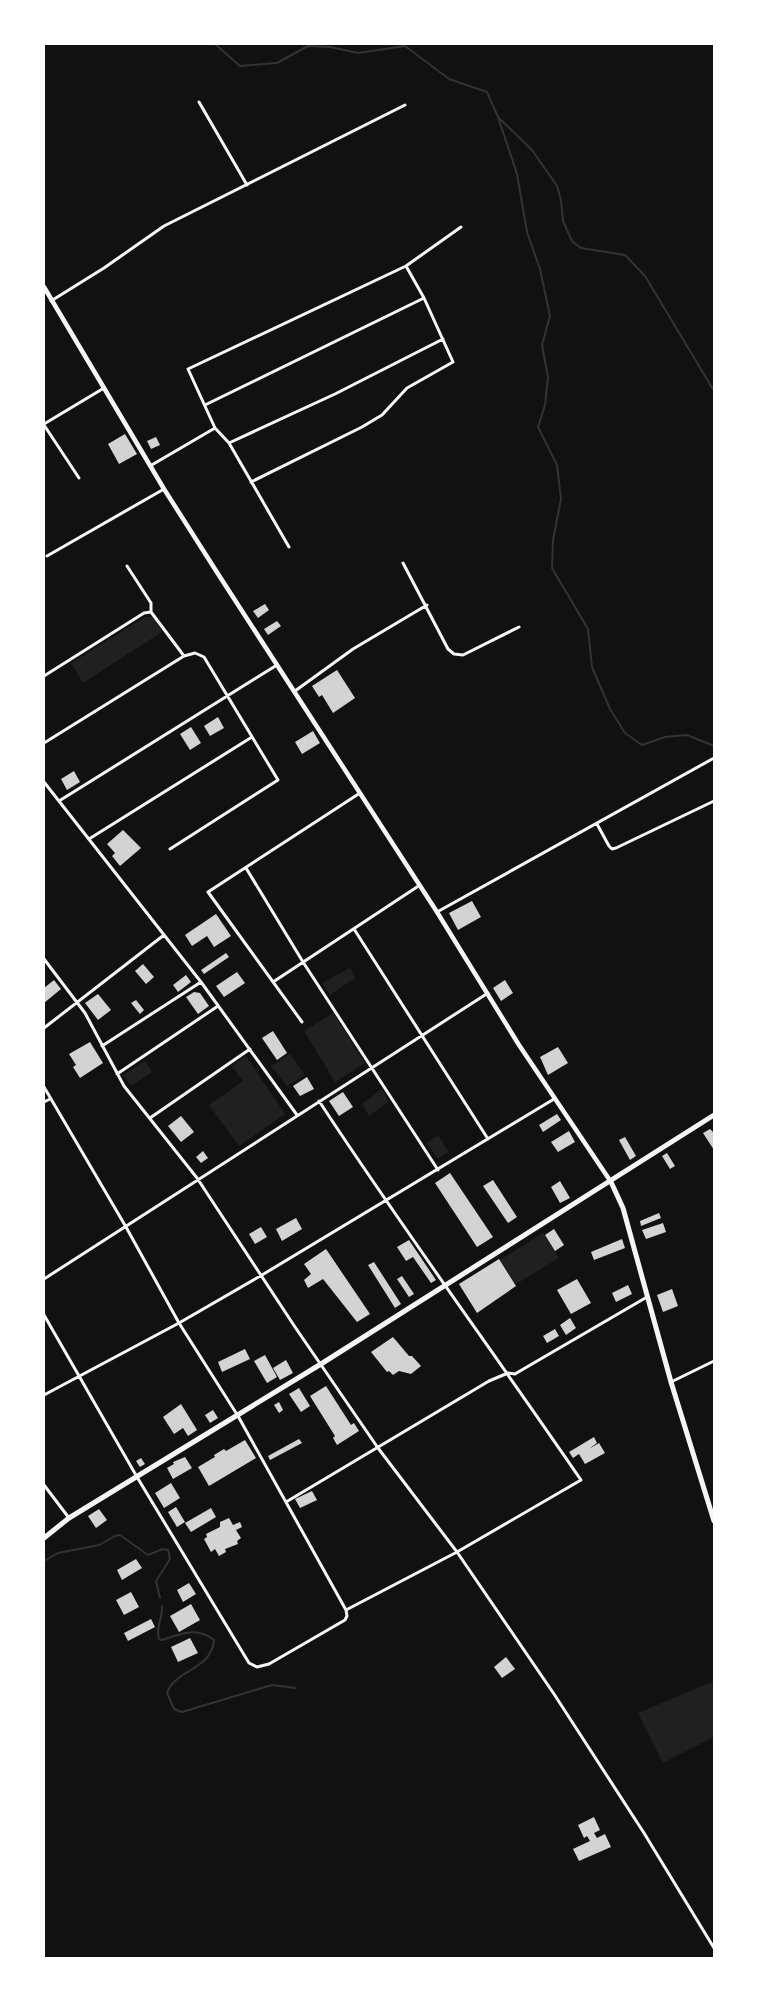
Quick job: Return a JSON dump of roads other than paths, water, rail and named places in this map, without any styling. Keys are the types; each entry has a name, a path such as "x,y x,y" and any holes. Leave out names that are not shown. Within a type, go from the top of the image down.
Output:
{"main road":[{"path":"44,287 164,489 293,692 420,885 554,1099 611,1182 623,1208 671,1382 714,1521"},
{"path":"44,1538 69,1518 238,1416 714,1115"}],"street":[{"path":"199,102 247,184"},
{"path":"51,301 104,268 164,226 405,105"},
{"path":"289,547 229,443 214,428 188,369 406,266 461,227"},
{"path":"251,482 362,428 382,415 407,388 453,362 424,298 406,266"},
{"path":"205,405 424,298"},
{"path":"229,443 335,394 443,339"},
{"path":"79,478 44,424 104,388"},
{"path":"150,466 214,428"},
{"path":"47,556 164,489"},
{"path":"403,562 448,649 454,654 463,655 519,627"},
{"path":"127,566 151,603 151,612 184,656"},
{"path":"293,692 353,649 427,605"},
{"path":"44,676 144,614 151,612"},
{"path":"44,743 184,656 195,653 204,657 279,780 170,849"},
{"path":"58,801 277,665"},
{"path":"89,839 252,737"},
{"path":"437,912 714,758"},
{"path":"44,782 201,982 297,1115"},
{"path":"302,1022 208,892 360,793"},
{"path":"597,824 609,846 616,848 714,801"},
{"path":"246,868 303,962 438,1170"},
{"path":"273,982 420,885"},
{"path":"354,929 488,1139"},
{"path":"44,1028 164,935"},
{"path":"44,959 77,1002 117,1074 197,1178 378,1448 457,1552 554,1694 644,1833 714,1948"},
{"path":"102,1046 201,982"},
{"path":"44,1279 197,1178 488,993"},
{"path":"117,1074 218,1006"},
{"path":"149,1118 250,1049"},
{"path":"44,1087 179,1323 238,1416 346,1610 345,1620 269,1664 257,1667 249,1663 137,1477 44,1315"},
{"path":"44,1102 50,1099"},
{"path":"44,1395 179,1323 262,1275 554,1099"},
{"path":"319,1101 384,1201 446,1284 581,1480 457,1552 346,1610"},
{"path":"286,1502 489,1381 507,1373 514,1374 520,1371 647,1297"},
{"path":"671,1382 714,1361"},
{"path":"44,1485 69,1518"}],"waterway":[{"path":"215,44 240,66 277,63 308,46 330,47 358,53 405,46 449,79 487,92 517,174 527,232 540,269 550,316 542,345 548,377 545,405 538,427 557,465 561,499 553,540 552,568 588,629 592,667 610,709 625,733 642,745 665,737 687,735 714,746"},
{"path":"499,118 532,150 557,186 563,221 572,241 581,248 625,255 645,276 714,391"},
{"path":"44,1561 58,1553 99,1545 120,1535 148,1555 163,1549 168,1550 170,1559 156,1581 160,1598"},
{"path":"162,1606 159,1639 195,1632 214,1640 207,1658 171,1685 167,1693 174,1709 182,1712 272,1685 295,1688"}]}
